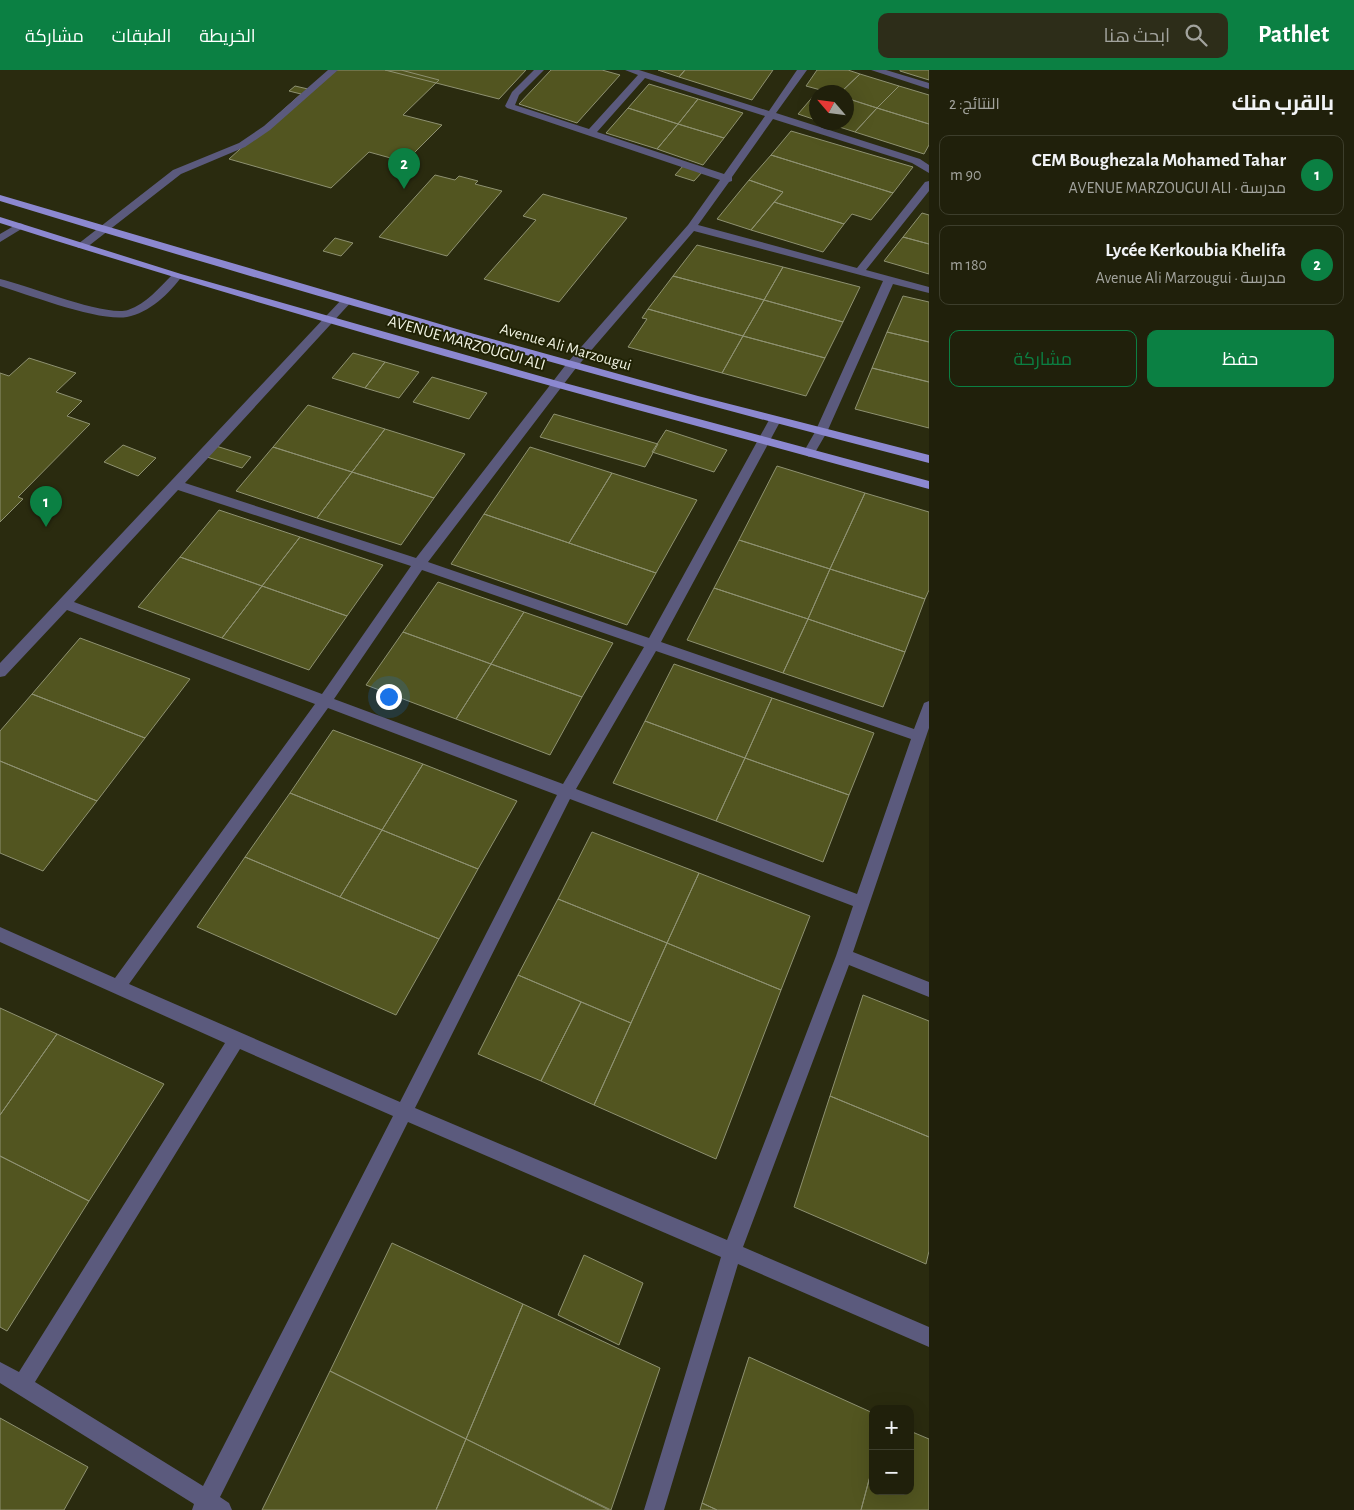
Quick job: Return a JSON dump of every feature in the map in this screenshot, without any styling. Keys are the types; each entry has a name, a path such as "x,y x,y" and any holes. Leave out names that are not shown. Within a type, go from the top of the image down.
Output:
{"main road":[{"path":"0,198 102,229"},
{"name":"AVENUE MARZOUGUI ALI","path":"0,220 177,276 557,385 929,485"},
{"name":"Avenue Ali Marzougui","path":"102,229 196,258 572,365 820,432 929,459"}],"street":[{"path":"82,246 177,172 194,163 242,145 267,128 333,70"},
{"path":"539,70 515,94 510,106 728,178"},
{"path":"630,70 916,161 929,170"},
{"path":"117,988 326,700 419,564 572,365 692,228 772,116 802,70"},
{"path":"876,70 929,86"},
{"path":"591,133 643,75"},
{"path":"859,272 929,184"},
{"path":"0,239 18,226"},
{"path":"692,228 929,290"},
{"path":"0,282 103,312 125,314 149,303 177,276"},
{"path":"809,453 889,281"},
{"path":"0,672 66,604 347,300"},
{"path":"0,1372 210,1507 404,1111 566,792 653,644 775,420"},
{"path":"176,485 419,564 918,736"},
{"path":"66,604 861,902"},
{"path":"654,1510 732,1251 844,956 929,707"},
{"path":"0,934 236,1040 929,1337"},
{"path":"844,956 929,990"},
{"path":"22,1385 236,1040"}],"building":[{"path":"330,70 401,70 439,80 403,115 442,125 405,162 369,152 331,188 229,159 301,94 289,91 295,86 308,89"},
{"path":"385,70 526,70 499,99"},
{"path":"551,70 602,70 620,75 577,123 519,104"},
{"path":"658,70 685,70 679,77"},
{"path":"685,70 773,70 752,100 679,77"},
{"path":"817,70 848,70 860,74 848,85 806,86"},
{"path":"929,70 929,80 900,71"},
{"path":"860,74 899,86 877,108 854,101 854,85 848,85"},
{"path":"649,84 698,99 678,124 628,108"},
{"path":"899,86 929,95 929,124 877,108"},
{"path":"698,99 743,113 724,138 678,124"},
{"path":"809,101 809,118 798,114"},
{"path":"854,101 877,108 855,132 849,130 854,130"},
{"path":"628,108 678,124 657,149 606,133"},
{"path":"877,108 929,124 929,145 924,154 855,132"},
{"path":"678,124 724,138 703,165 657,149"},
{"path":"791,131 913,167 893,193 771,155"},
{"path":"771,155 893,193 871,220 852,214 844,224 774,202 783,192 749,180"},
{"path":"684,165 703,171 694,181 675,175"},
{"path":"435,175 455,180 459,176 478,181 475,184 502,191 447,256 379,237"},
{"path":"749,180 783,192 751,230 717,219"},
{"path":"543,194 627,218 559,302 484,279 536,220 523,216"},
{"path":"774,202 844,224 823,252 751,230"},
{"path":"922,213 929,215 929,244 903,237"},
{"path":"903,237 929,244 929,274 884,261"},
{"path":"335,238 353,243 341,256 323,251"},
{"path":"697,245 783,267 764,300 673,276"},
{"path":"783,267 860,287 843,322 764,300"},
{"path":"673,276 764,300 743,336 648,309"},
{"path":"903,296 929,302 929,342 887,332"},
{"path":"764,300 843,322 825,358 743,336"},
{"path":"648,309 743,336 722,373 628,347 647,319 642,318"},
{"path":"887,332 929,342 929,382 872,368"},
{"path":"743,336 825,358 806,396 722,373"},
{"path":"353,353 385,362 365,388 332,378"},
{"path":"29,358 76,373 56,392 82,401 67,416 90,424 18,497 23,499 0,522 0,373 9,376"},
{"path":"385,362 419,372 399,398 365,388"},
{"path":"872,368 929,382 929,428 855,409"},
{"path":"432,377 487,393 469,419 413,402"},
{"path":"308,405 385,429 352,472 273,447"},
{"path":"554,414 658,444 645,467 540,437"},
{"path":"385,429 465,454 434,498 352,472"},
{"path":"666,430 727,450 714,472 652,452"},
{"path":"123,445 156,458 138,476 104,462"},
{"path":"216,446 251,457 242,468 207,457"},
{"path":"273,447 352,472 317,518 236,491"},
{"path":"530,447 612,473 569,543 484,514"},
{"path":"777,466 865,493 830,569 739,540"},
{"path":"352,472 434,498 401,545 317,518"},
{"path":"612,473 697,500 656,573 569,543"},
{"path":"865,493 929,512 929,590 925,599 830,569"},
{"path":"219,510 300,537 262,586 180,557"},
{"path":"484,514 656,573 627,625 451,564"},
{"path":"300,537 383,565 347,616 262,586"},
{"path":"739,540 830,569 808,619 714,588"},
{"path":"180,557 262,586 222,638 138,607"},
{"path":"830,569 925,599 905,652 808,619"},
{"path":"438,582 524,612 491,664 403,632"},
{"path":"262,586 347,616 309,670 222,638"},
{"path":"714,588 808,619 783,673 687,640"},
{"path":"524,612 613,643 582,697 491,664"},
{"path":"808,619 905,652 883,707 783,673"},
{"path":"403,632 491,664 456,719 366,685"},
{"path":"80,638 190,679 145,738 32,694"},
{"path":"491,664 582,697 550,755 456,719"},
{"path":"674,664 772,698 745,758 645,721"},
{"path":"32,694 145,738 97,801 0,761 0,731"},
{"path":"772,698 874,733 849,795 745,758"},
{"path":"645,721 745,758 716,821 613,783"},
{"path":"333,730 423,764 382,830 290,793"},
{"path":"745,758 849,795 823,862 716,821"},
{"path":"0,761 97,801 43,871 0,853"},
{"path":"423,764 517,801 478,869 382,830"},
{"path":"290,793 382,830 340,897 245,857"},
{"path":"382,830 478,869 439,939 340,897"},
{"path":"592,832 699,873 667,943 558,899"},
{"path":"245,857 439,939 396,1015 197,927"},
{"path":"699,873 810,916 781,990 667,943"},
{"path":"558,899 667,943 631,1023 518,975"},
{"path":"667,943 781,990 716,1159 594,1105"},
{"path":"518,975 581,1002 541,1081 478,1054"},
{"path":"863,995 929,1021 929,1137 830,1096"},
{"path":"581,1002 631,1023 594,1105 541,1081"},
{"path":"0,1008 57,1034 0,1115"},
{"path":"57,1034 164,1084 89,1201 0,1156 0,1115"},
{"path":"830,1096 929,1137 929,1251 926,1264 794,1207"},
{"path":"0,1156 89,1201 7,1331 0,1327"},
{"path":"392,1243 523,1304 466,1439 330,1371"},
{"path":"584,1255 643,1283 619,1345 558,1315"},
{"path":"523,1304 660,1368 611,1510 466,1439"},
{"path":"749,1357 869,1411 869,1480 861,1510 717,1510 702,1503"},
{"path":"330,1371 466,1439 436,1510 262,1510"},
{"path":"0,1418 88,1467 64,1510 0,1510"},
{"path":"914,1433 929,1439 929,1510 861,1510 869,1480 869,1495 914,1495"},
{"path":"466,1439 609,1510 436,1510"},
{"path":"702,1503 717,1510 700,1510"}],"place":[{"name":"Lycée Kerkoubia Khelifa","path":"404,189"},
{"name":"CEM Boughezala Mohamed Tahar","path":"46,527"}]}
